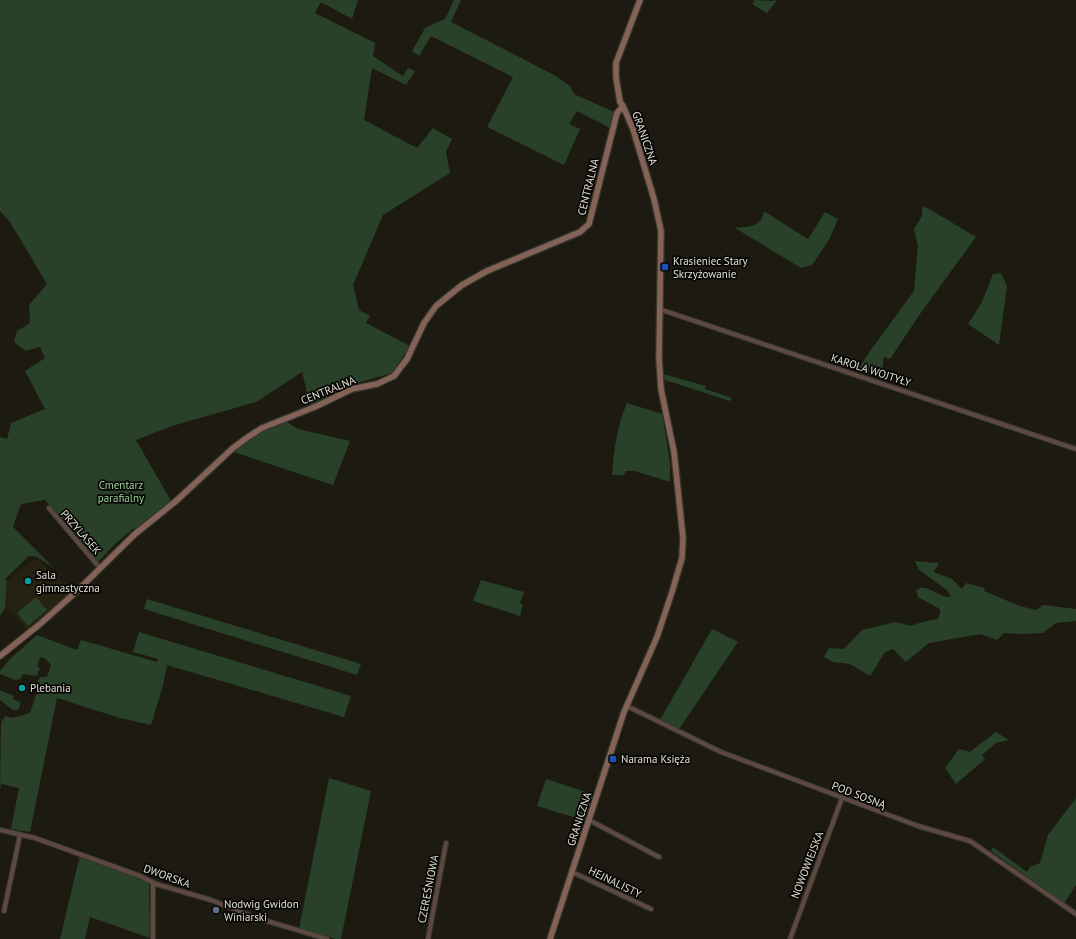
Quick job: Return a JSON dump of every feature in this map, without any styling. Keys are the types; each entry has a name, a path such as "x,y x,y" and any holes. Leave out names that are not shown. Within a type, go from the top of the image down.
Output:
{"street":[{"name":"GRANICZNA","path":"550,939 626,706 657,637 682,558 683,538 674,452 661,381 659,358 661,231 654,199 633,129 620,102 616,77 616,63 640,0"},
{"name":"CENTRALNA","path":"0,656 40,624 77,591 135,534 176,501 233,448 248,437 262,428 317,406 352,388 376,384 394,376 407,359 424,323 436,306 462,285 487,271 580,232 589,224 617,113 623,106"},
{"name":"KAROLA WOJTYŁY","path":"659,309 1076,449"},
{"name":"PRZYLASEK","path":"49,508 100,568"},
{"name":"POD SOSNĄ","path":"626,706 721,752 918,826 970,841 1076,914"},
{"name":"NOWOWIEJSKA","path":"790,939 842,798"},
{"path":"590,820 659,857"},
{"name":"DWORSKA","path":"0,830 35,838 82,854 153,882 212,900 254,917 328,939"},
{"path":"4,912 20,835"},
{"name":"CZEREŚNIOWA","path":"428,939 446,843"},
{"name":"HEJNALISTY","path":"572,872 650,909"},
{"path":"153,882 153,939"}],"shaded area":[{"path":"33,560 39,561 54,573 71,591 27,630 5,605 7,582"}],"green space":[{"name":"Cmentarz parafialny","path":"0,0 358,0 352,19 321,2 315,13 375,43 373,56 403,76 408,68 415,71 406,85 372,68 364,120 417,148 433,128 452,139 446,152 450,173 383,215 353,285 359,310 370,316 366,323 410,346 392,373 353,384 310,405 302,372 256,402 172,426 136,440 171,501 135,529 134,528 114,545 98,562 45,500 21,504 13,527 54,568 37,557 29,556 5,579 7,582 6,606 0,616 0,437 7,439 11,423 45,409 25,371 45,358 40,347 26,351 14,342 17,331 30,323 29,305 47,284 10,222 0,211"},
{"path":"454,0 461,0 451,22 554,75 570,86 574,94 614,112 610,128 577,111 569,124 580,129 564,165 487,127 513,77 431,36 419,56 412,51 425,28 445,19"},
{"path":"755,0 777,0 767,13 752,4"},
{"path":"922,206 976,237 920,314 890,359 884,357 882,369 877,376 858,369 914,291 918,246 914,229 922,216"},
{"path":"764,211 808,239 825,212 838,219 830,238 812,265 801,268 735,228 754,225 763,217"},
{"path":"1001,273 1007,286 999,345 968,324 982,302 993,274"},
{"path":"663,374 706,386 705,389 732,398 730,401 665,380"},
{"path":"627,403 662,414 670,463 670,482 635,471 626,471 624,475 612,475 616,438"},
{"path":"285,421 298,429 350,441 333,485 234,452 260,432"},
{"path":"915,561 939,563 934,572 952,579 962,589 966,583 985,588 984,591 1020,606 1036,610 1043,605 1076,609 1076,621 1056,623 1043,633 1004,633 997,640 980,634 929,643 906,662 893,649 885,652 870,676 850,664 833,662 824,657 829,648 844,649 862,630 896,622 911,626 938,619 940,609 918,597 916,590 925,588 942,596 951,597 947,590 919,570"},
{"path":"481,580 524,592 520,603 523,604 520,616 473,601"},
{"path":"36,597 47,610 28,626 17,613"},
{"path":"147,599 361,664 357,675 144,609"},
{"path":"712,629 738,642 679,729 660,720"},
{"path":"139,632 351,696 344,717 167,665 163,685 151,725 120,718 57,698 30,832 11,829 19,788 1,784 0,790 1,723 5,716 12,718 30,713 36,695 40,691 34,687 40,677 47,677 51,665 45,658 40,657 37,667 40,668 37,676 23,674 20,679 15,680 0,674 0,671 11,658 37,635 77,650 81,640 157,662 158,659 133,652"},
{"path":"0,690 14,696 13,699 21,703 18,710 13,710 0,700"},
{"path":"996,732 1009,740 996,743 982,755 985,759 956,784 945,768 959,749 970,752"},
{"path":"329,778 371,791 341,939 299,929"},
{"path":"546,779 595,795 586,821 537,806"},
{"path":"1076,798 1076,885 1064,903 991,851 993,847 1027,872 1030,867 1040,863 1048,835"},
{"path":"80,855 149,882 150,938 90,917 85,939 60,939"}],"place":[{"name":"Krasieniec Stary Skrzyżowanie","path":"665,267"},
{"name":"Sala gimnastyczna","path":"28,581"},
{"name":"Plebania","path":"22,688"},
{"name":"Narama Księża","path":"613,759"},
{"name":"Nodwig Gwidon Winiarski","path":"216,910"}]}
